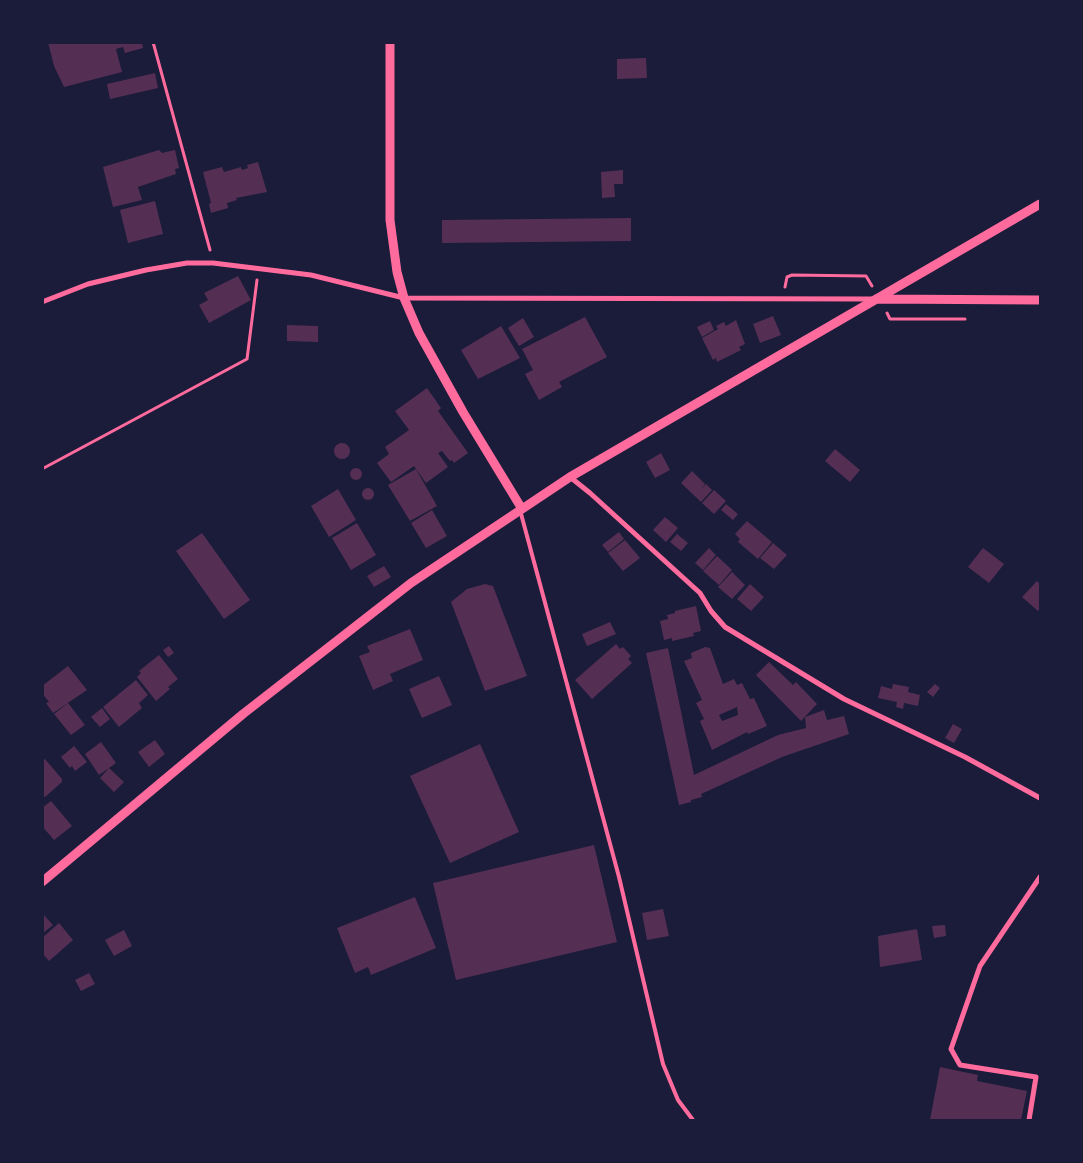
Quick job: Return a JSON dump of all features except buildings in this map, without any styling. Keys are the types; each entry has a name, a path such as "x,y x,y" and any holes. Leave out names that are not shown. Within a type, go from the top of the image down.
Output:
{"street":[{"path":"390,42 390,220 397,272 404,298 419,333 521,510"},
{"path":"42,882 243,714 411,582 570,477 1040,204"},
{"path":"42,302 88,284 146,270 187,264 213,263 259,267 311,275 404,298 1040,300"},
{"path":"570,477 700,593 711,611 725,627 844,699 965,757 1040,798"},
{"path":"1028,1120 1036,1077 960,1064 950,1049 980,966 1040,877"}],"lane":[{"path":"521,510 619,877 663,1064 678,1100 693,1120"}],"path":[{"path":"153,42 213,263"},
{"path":"42,469 247,359 259,267"},
{"path":"792,275 866,276"},
{"path":"890,319 966,320"}]}
